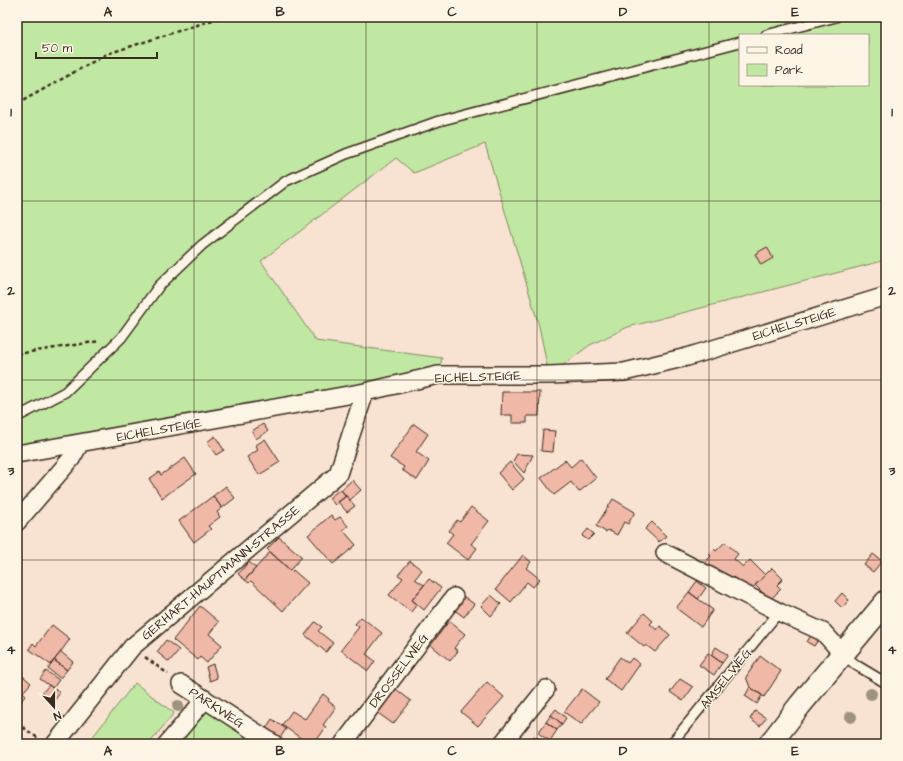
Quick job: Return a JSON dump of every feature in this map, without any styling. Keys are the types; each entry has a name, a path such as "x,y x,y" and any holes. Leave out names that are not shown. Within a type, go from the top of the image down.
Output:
{"main road":[{"path":"770,744 800,705 886,602"}],"street":[{"name":"EICHELSTEIGE","path":"17,454 365,392 438,375 549,375 624,372 687,357 886,296"},
{"name":"GERHART-HAUPTMANN-STRASSE","path":"48,742 132,647 338,474 365,392"},
{"path":"17,522 71,459 80,443"},
{"path":"665,553 779,612 823,632 843,654"},
{"name":"DROSSELWEG","path":"342,744 454,597"},
{"name":"PARKWEG","path":"181,684 274,744"},
{"path":"502,744 546,689"},
{"path":"167,744 205,699"}],"lane":[{"path":"770,34 836,17"},
{"path":"17,417 65,392 121,338 159,286 196,250 286,181 346,154 439,120 739,42"},
{"name":"AMSELWEG","path":"671,744 779,612"},
{"path":"843,654 856,665 886,683"}],"path":[{"path":"17,104 107,54 222,17"},
{"path":"17,354 121,338"},
{"path":"132,647 181,684"},
{"path":"17,723 48,742"}],"green space":[{"path":"17,17 886,17 886,260 628,327 590,345 549,375 539,326 485,144 414,173 396,158 261,261 316,341 442,358 438,375 17,453"},
{"path":"135,683 174,713 149,744 87,744"},
{"path":"205,699 274,744 167,744"}],"building":[{"path":"767,247 773,258 761,265 755,254"},
{"path":"502,392 540,392 539,416 527,416 527,423 512,423 512,415 501,415"},
{"path":"263,424 268,431 256,439 252,431"},
{"path":"414,424 428,434 416,452 429,461 417,480 402,470 404,467 390,458"},
{"path":"543,430 555,431 553,452 541,451"},
{"path":"215,436 224,450 216,455 207,442"},
{"path":"265,439 280,462 259,475 247,457 258,450 256,445"},
{"path":"517,454 533,455 524,473 513,461"},
{"path":"185,458 196,474 162,498 149,479 159,472 161,475"},
{"path":"581,458 596,478 579,492 571,482 554,495 541,478 565,460 571,467"},
{"path":"510,462 524,479 512,490 498,473"},
{"path":"352,480 361,490 350,500 341,490"},
{"path":"226,486 235,498 222,508 213,496"},
{"path":"340,489 346,496 335,505 329,498"},
{"path":"213,496 222,508 217,512 220,517 208,526 211,529 194,542 179,521"},
{"path":"346,496 355,506 347,512 338,502"},
{"path":"613,499 635,512 628,524 624,522 617,535 608,530 606,532 596,526"},
{"path":"471,507 489,521 471,544 477,548 468,560 446,543 453,534 449,531 457,520 460,522"},
{"path":"331,515 335,520 340,517 348,526 343,530 356,545 333,564 308,535"},
{"path":"652,522 666,536 659,542 645,529"},
{"path":"588,529 594,534 588,540 582,536"},
{"path":"279,537 302,557 290,570 267,549"},
{"path":"725,542 738,554 734,559 743,567 750,560 765,575 749,592 733,577 729,582 703,564 711,556 709,554 714,549 716,551"},
{"path":"270,552 292,572 293,570 308,583 283,611 251,581 249,583 245,580"},
{"path":"873,554 882,561 873,572 864,565"},
{"path":"523,555 531,562 526,568 540,579 533,587 527,582 511,602 496,589"},
{"path":"410,561 422,570 415,579 424,585 412,600 417,604 411,612 389,595 403,578 398,575"},
{"path":"249,562 256,568 245,580 238,574"},
{"path":"772,568 783,579 777,585 781,589 770,600 755,585"},
{"path":"429,579 441,588 424,610 412,600"},
{"path":"697,581 706,588 698,599 689,592"},
{"path":"689,592 713,610 701,627 676,608"},
{"path":"842,593 849,600 842,608 835,601"},
{"path":"491,595 501,604 491,616 481,606"},
{"path":"463,596 474,604 464,617 453,609"},
{"path":"200,606 219,622 209,634 222,645 207,663 200,657 198,660 173,640"},
{"path":"644,613 653,621 650,624 657,630 660,626 670,635 655,652 646,645 644,647 627,633"},
{"path":"361,617 382,633 366,654 375,661 368,671 341,650 359,627 355,624"},
{"path":"449,621 465,634 454,648 458,651 450,661 431,645"},
{"path":"315,622 322,627 318,631 333,643 326,652 305,635"},
{"path":"52,625 70,639 51,665 29,649 33,643 36,646"},
{"path":"813,632 820,637 814,646 807,642"},
{"path":"166,640 179,650 169,662 157,652"},
{"path":"716,647 728,655 722,663 711,655"},
{"path":"61,652 73,662 67,670 54,660"},
{"path":"708,653 722,663 714,675 699,665"},
{"path":"760,656 781,671 764,697 750,687 746,677"},
{"path":"620,657 628,663 632,658 640,664 621,691 605,679"},
{"path":"54,660 67,670 60,678 48,669"},
{"path":"213,664 217,678 210,681 206,667"},
{"path":"17,671 31,683 23,692 26,695 18,705"},
{"path":"46,671 59,680 53,688 40,679"},
{"path":"680,679 693,687 683,701 670,692"},
{"path":"487,682 504,697 478,726 461,712"},
{"path":"49,685 60,693 53,702 42,693"},
{"path":"750,687 762,695 757,704 745,696"},
{"path":"396,689 411,701 393,724 378,713"},
{"path":"582,689 599,702 581,724 564,712"},
{"path":"323,694 329,699 328,701 336,707 323,725 326,727 314,744 309,744 282,725 292,711 305,719"},
{"path":"556,709 566,718 562,724 551,715"},
{"path":"755,711 766,718 760,726 750,719"},
{"path":"551,715 562,724 557,730 546,722"},
{"path":"272,719 286,729 280,738 266,728"},
{"path":"546,722 557,730 550,741 538,733"},
{"path":"534,736 547,744 529,744"}]}
